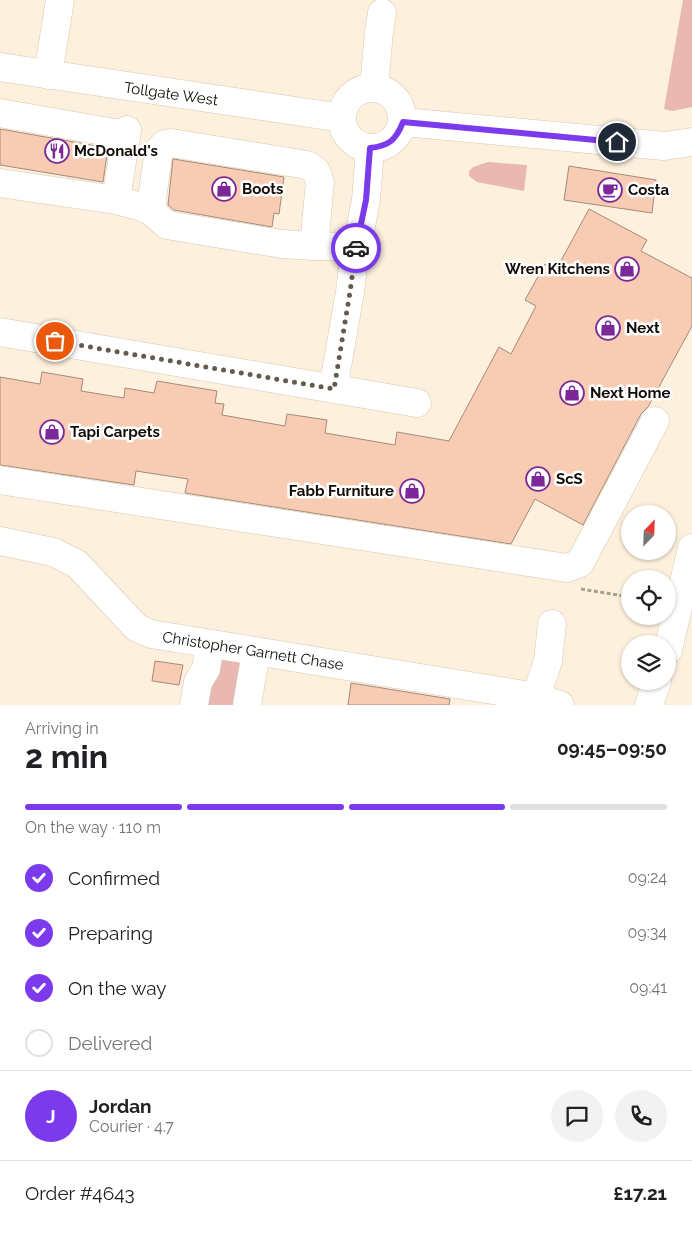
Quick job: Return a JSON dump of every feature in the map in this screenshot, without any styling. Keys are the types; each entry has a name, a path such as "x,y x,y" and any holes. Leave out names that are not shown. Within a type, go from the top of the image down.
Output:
{"street":[{"path":"48,76 60,0"},
{"path":"374,87 382,13"},
{"name":"Tollgate West","path":"0,67 48,76 342,118"},
{"path":"374,87 386,90 396,99 402,110 403,122 399,133 392,142 382,147 370,148 360,146 350,139 344,129 342,118 343,108 355,92 364,88 374,87"},
{"path":"0,113 127,133 116,200"},
{"path":"403,122 664,146 692,142"},
{"path":"152,212 152,198 159,150 165,144 171,143 307,165 316,171 320,182 314,246"},
{"path":"664,146 692,158"},
{"path":"334,389 356,247 366,200 370,148"},
{"path":"0,183 116,200 142,207 152,212 167,225 282,244 356,247"},
{"path":"0,332 417,404"},
{"path":"0,480 568,568 580,563 655,420"},
{"name":"Christopher Garnett Chase","path":"0,541 53,552 77,564 137,628 150,634 548,701 548,660 552,624"},
{"path":"672,635 692,548"},
{"path":"194,705 198,682 206,668 210,644"},
{"path":"247,705 256,652"},
{"path":"649,705 654,690"}],"shaded area":[{"path":"683,0 692,0 692,107 672,111 664,109"},
{"path":"488,162 527,165 524,191 477,182 469,176 469,171 473,167"},
{"path":"216,655 237,660 241,666 237,705 197,705"}],"building":[{"name":"McDonald's","path":"0,129 108,148 103,182 0,165"},
{"name":"Boots","path":"173,159 284,177 279,214 274,213 272,227 174,210 168,205"},
{"name":"Costa","path":"569,166 656,180 652,213 564,200"},
{"path":"589,209 647,240 641,251 692,278 692,326 648,407 641,414 583,525 535,499 511,544 185,493 188,479 136,471 134,485 0,465 0,377 40,384 42,372 83,379 81,391 124,398 125,388 154,393 157,381 217,391 215,403 224,404 222,415 285,426 287,414 327,420 325,433 395,445 397,432 449,441 499,347 511,354 536,306 525,300 545,264 556,270"},
{"path":"155,661 183,665 179,685 152,681"},
{"path":"351,683 450,699 449,705 348,705"}],"way so far":[{"path":"55,341 334,389 356,248"}],"place":[{"name":"McDonald's","path":"57,151"},
{"name":"Boots","path":"224,189"},
{"name":"Costa","path":"610,190"},
{"name":"Wren Kitchens","path":"627,269"},
{"name":"Next","path":"608,328"},
{"name":"Next Home","path":"572,393"},
{"name":"Tapi Carpets","path":"52,432"},
{"name":"ScS","path":"538,479"},
{"name":"Fabb Furniture","path":"412,491"}],"route":[{"path":"356,248 366,200 370,148 382,147 392,142 399,133 403,122 617,142"}]}
